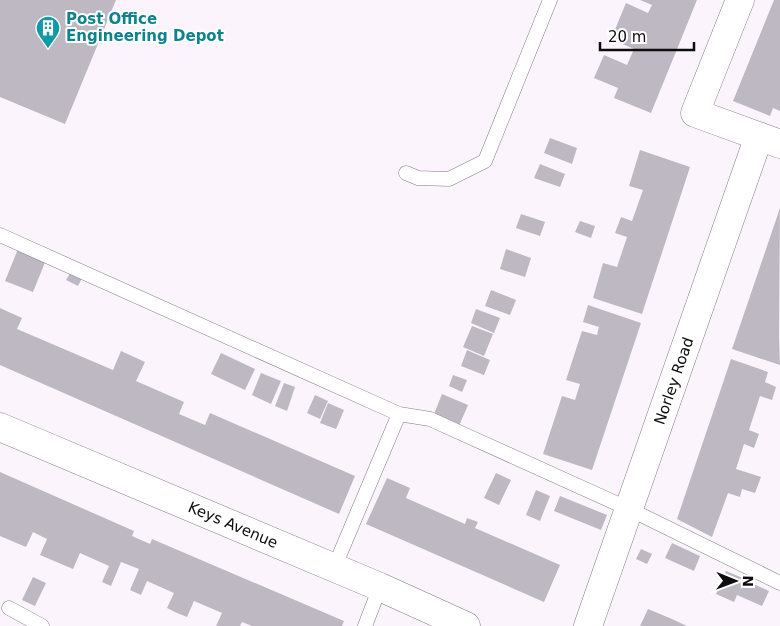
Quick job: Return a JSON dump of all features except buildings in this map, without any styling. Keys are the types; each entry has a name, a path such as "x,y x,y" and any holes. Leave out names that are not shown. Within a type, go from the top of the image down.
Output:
{"street":[{"path":"740,0 695,113 769,140"},
{"name":"Norley Road","path":"588,626 629,509 769,140"},
{"name":"Keys Avenue","path":"0,426 380,587 466,626"}],"lane":[{"path":"406,173 418,178 449,179 485,161 550,0"},
{"path":"0,235 399,414 430,419 629,509 780,583"},
{"path":"334,568 399,414"},
{"path":"365,626 380,587"},
{"path":"9,608 42,626"}],"place":[{"name":"Post Office Engineering Depot","path":"48,49"}]}
